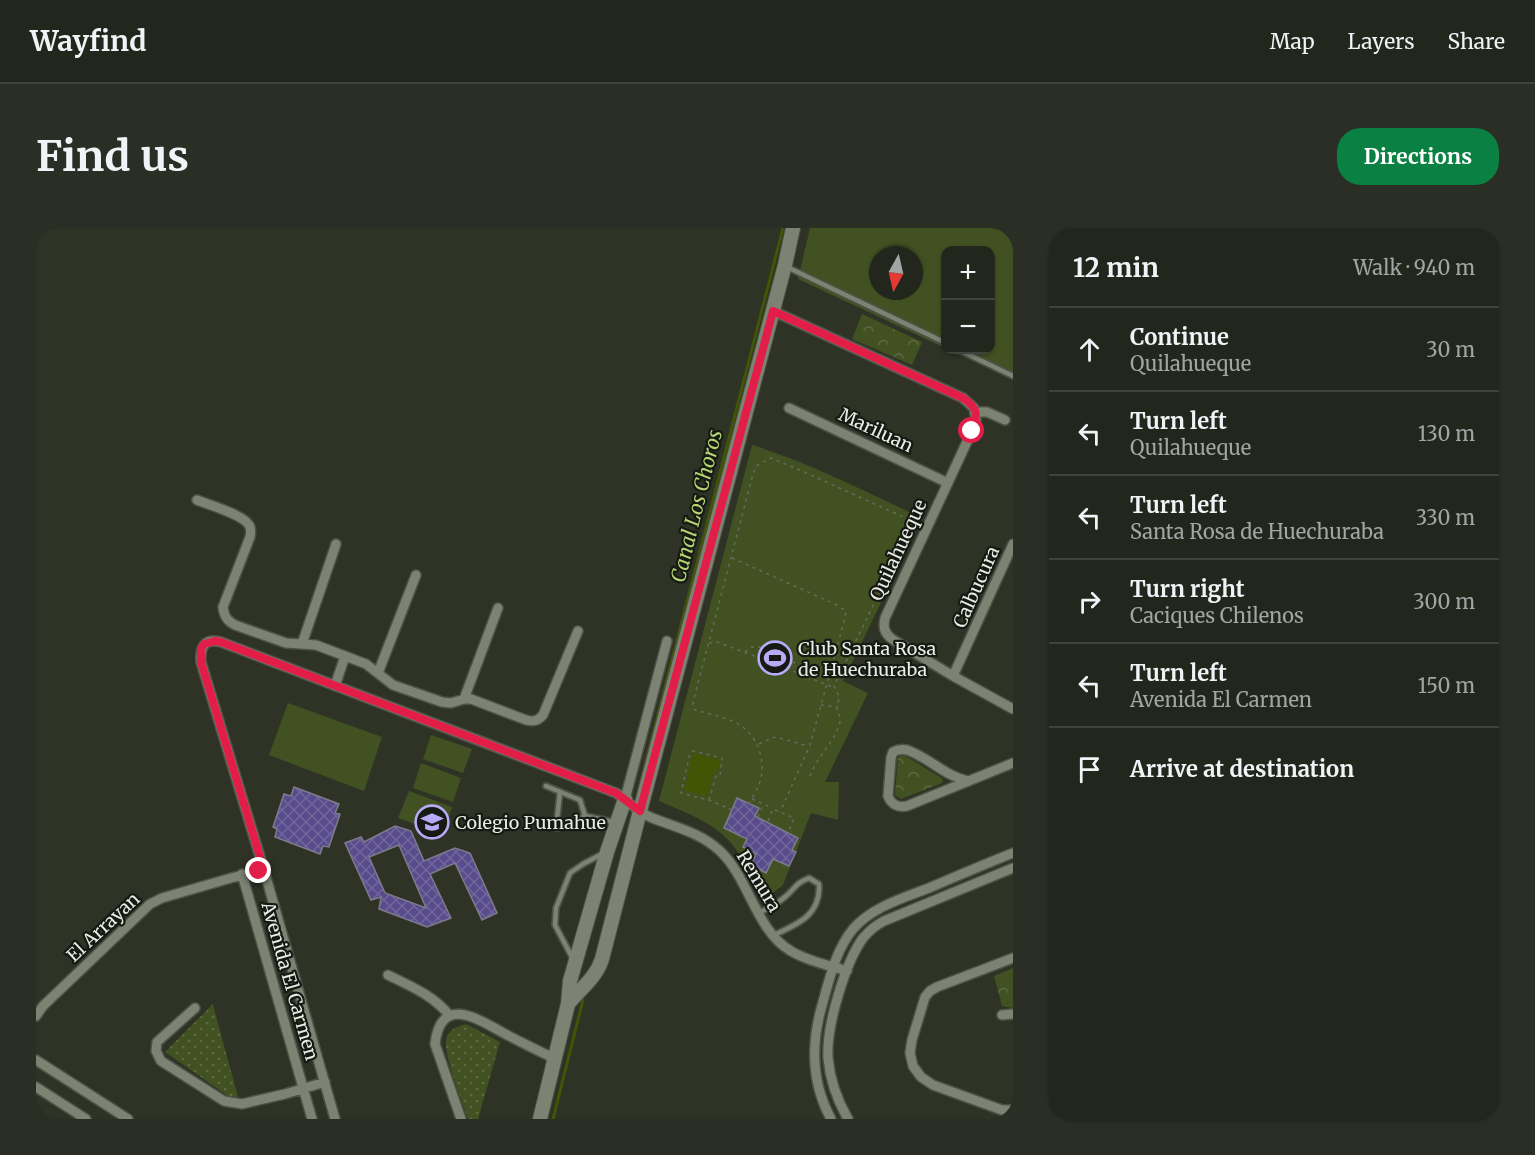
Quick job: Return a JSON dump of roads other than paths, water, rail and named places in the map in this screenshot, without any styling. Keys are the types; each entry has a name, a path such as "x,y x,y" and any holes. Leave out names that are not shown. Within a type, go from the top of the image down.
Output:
{"street":[{"path":"568,1004 594,975 602,959 793,228"},
{"path":"773,311 963,398 972,404 976,412 987,412 1005,420"},
{"name":"Mariluan","path":"789,408 948,483"},
{"name":"Quilahueque","path":"976,412 972,431 885,618 884,627 892,639 1013,710"},
{"path":"197,500 236,515 250,525 250,537 223,607 226,618 235,626 286,643 316,645 366,664 393,685 442,702 477,700 526,720 540,719 578,631"},
{"path":"302,644 336,543"},
{"name":"Calbucura","path":"953,676 1013,544"},
{"path":"378,673 416,575"},
{"path":"464,699 498,608"},
{"path":"540,1119 568,1004 569,986 607,852 625,799 667,641"},
{"name":"Remura","path":"204,644 221,642 616,793 648,816 693,833 714,846 733,866 759,913 785,947 847,971"},
{"name":"Avenida El Carmen","path":"204,644 201,649 201,662 264,870 335,1119"},
{"path":"335,686 345,656"},
{"path":"968,781 956,778 909,751 898,749 893,752 891,758 888,796 893,804 903,807 968,781 1013,763"},
{"path":"831,1119 819,1090 814,1064 815,1037 833,967 844,942 854,928 870,914 1013,853"},
{"path":"848,1119 832,1084 828,1041 847,971 861,941 877,925 1013,868"},
{"path":"242,874 264,870"},
{"name":"Avenida El Carmen","path":"242,874 312,1119"},
{"name":"El Arrayan","path":"36,1016 43,1006 150,904 162,898 242,874"},
{"path":"580,947 587,960 594,962 602,959"},
{"path":"1013,958 930,991 925,997 910,1046 911,1059 921,1077 927,1082 1002,1110 1013,1111"},
{"path":"388,975 426,994 441,1005 450,1016"},
{"path":"195,1008 157,1042 156,1051 161,1061 225,1101 242,1104 325,1082"},
{"path":"461,1119 435,1044 436,1031 450,1016 459,1014 474,1017 556,1059"},
{"path":"1002,1015 1013,1014"},
{"path":"36,1060 128,1119"},
{"path":"814,1064 829,1063"},
{"path":"36,1087 86,1119"}],"lane":[{"path":"785,265 941,341"},
{"path":"966,354 1013,376"},
{"path":"546,786 580,800 585,816"},
{"path":"560,792 556,828 585,816 617,823"},
{"path":"575,964 555,925 556,908 570,873 607,852"},
{"path":"759,913 789,894 798,883 809,879 819,884 820,896 813,911 792,927 774,935"}],"waterway":[{"name":"Canal Los Choros","path":"638,792 783,228"},
{"name":"Canal Los Choros","path":"553,1119 583,1000"}],"place":[{"name":"Club Santa Rosa de Huechuraba","path":"775,658"},
{"name":"Colegio Pumahue","path":"432,822"}]}
